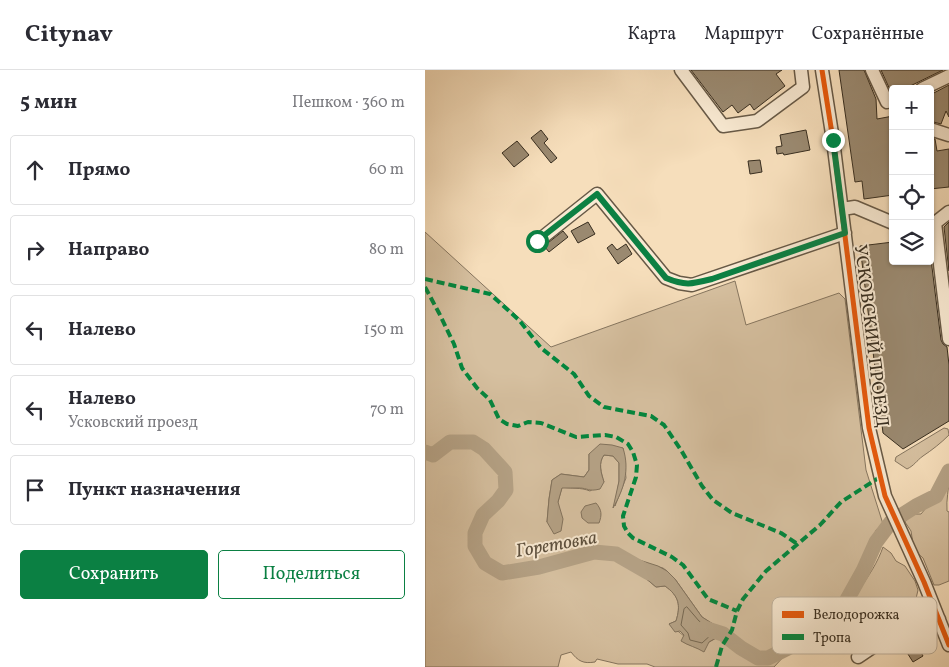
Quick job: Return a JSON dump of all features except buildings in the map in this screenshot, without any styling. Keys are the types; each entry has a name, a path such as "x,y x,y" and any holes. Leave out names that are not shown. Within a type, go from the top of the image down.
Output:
{"street":[{"path":"681,70 723,126 757,121 803,87 801,70"},
{"name":"УСКОВСКИЙ ПРОЕЗД","path":"822,70 842,209 865,408 880,477 892,515 929,597"},
{"path":"871,70 887,102 889,101"},
{"path":"930,85 949,76"},
{"path":"933,130 949,135"},
{"path":"537,241 597,194 666,278 691,285 845,233"},
{"path":"842,209 855,207 889,222"},
{"path":"934,222 949,212"},
{"path":"934,229 947,310 949,339"},
{"name":"УСКОВСКИЙ ПРОЕЗД","path":"937,615 949,645"},
{"path":"857,657 862,654"}],"shaded area":[{"path":"425,232 551,347 735,281 746,325 839,293 845,299 866,470 883,524 876,530 864,562 844,597 772,597 772,654 786,654 774,667 655,667 647,664 618,664 597,659 595,662 587,663 579,660 571,652 561,655 558,667 425,667","holes":["623,448 626,478 615,506 619,481 619,463 613,456 604,455 601,464 604,482 590,491 562,487 558,502 547,522 552,480 561,474 584,477 589,470 589,454","632,560 663,568 675,579 702,617 726,633 699,646 682,641 684,636 669,624 676,621 678,615 678,601 676,597 665,586 656,587 637,571 632,570"]},
{"path":"944,428 948,429 949,435 910,467 907,469 895,461 896,457"},
{"path":"949,477 947,511 949,512 949,581 934,585 923,558 914,550 911,531 905,522 911,514 921,514"},
{"path":"883,547 891,553 896,561 905,566 915,581 918,590 916,597 855,597 876,564"}],"water":[{"path":"600,444 623,448 626,472 617,501 613,508 619,481 619,463 613,456 604,455 601,472 604,482 600,489 562,488 558,502 563,519 561,531 554,534 547,522 552,480 561,474 584,477 589,470 589,454"},
{"path":"596,503 601,513 599,523 588,523 582,518 581,512 585,506"},
{"path":"630,557 667,571 675,579 702,617 726,632 709,642 704,652 681,641 684,635 680,631 675,632 669,624 676,621 678,615 678,601 676,597 665,586 656,587 637,571 632,570 632,560"}],"waterway":[{"name":"Горетовка","path":"425,452 433,455 450,442 473,442 484,449 505,472 506,490 498,501 483,515 475,533 475,546 485,563 502,573 539,567 594,552 616,554 649,573"},
{"name":"Горетовка","path":"848,597 876,542 891,522 936,496 949,471"},
{"name":"Горетовка","path":"704,628 723,634 758,658 768,658 776,654"}],"marked path":[{"path":"425,279 490,294 519,320 541,348 574,374 589,396 604,407 651,416 664,425 702,486 713,500 732,513 781,533 796,543"},
{"path":"425,287 454,344 462,368 477,388 490,400 499,419 507,424 518,426 528,422 541,423 576,437 605,435 616,437 628,444 637,465 636,477 623,516 624,526 628,533 633,538 672,557 683,565 708,599 737,611"},
{"path":"716,667 722,646 732,630 737,611 743,599 766,571 820,525 841,502 880,477"}],"cycle path":[{"path":"822,70 833,140 869,428 885,496 930,597"},
{"path":"937,615 949,645"}],"route":[{"path":"537,241 597,194 666,278 691,285 712,279 845,233 833,140"}]}
